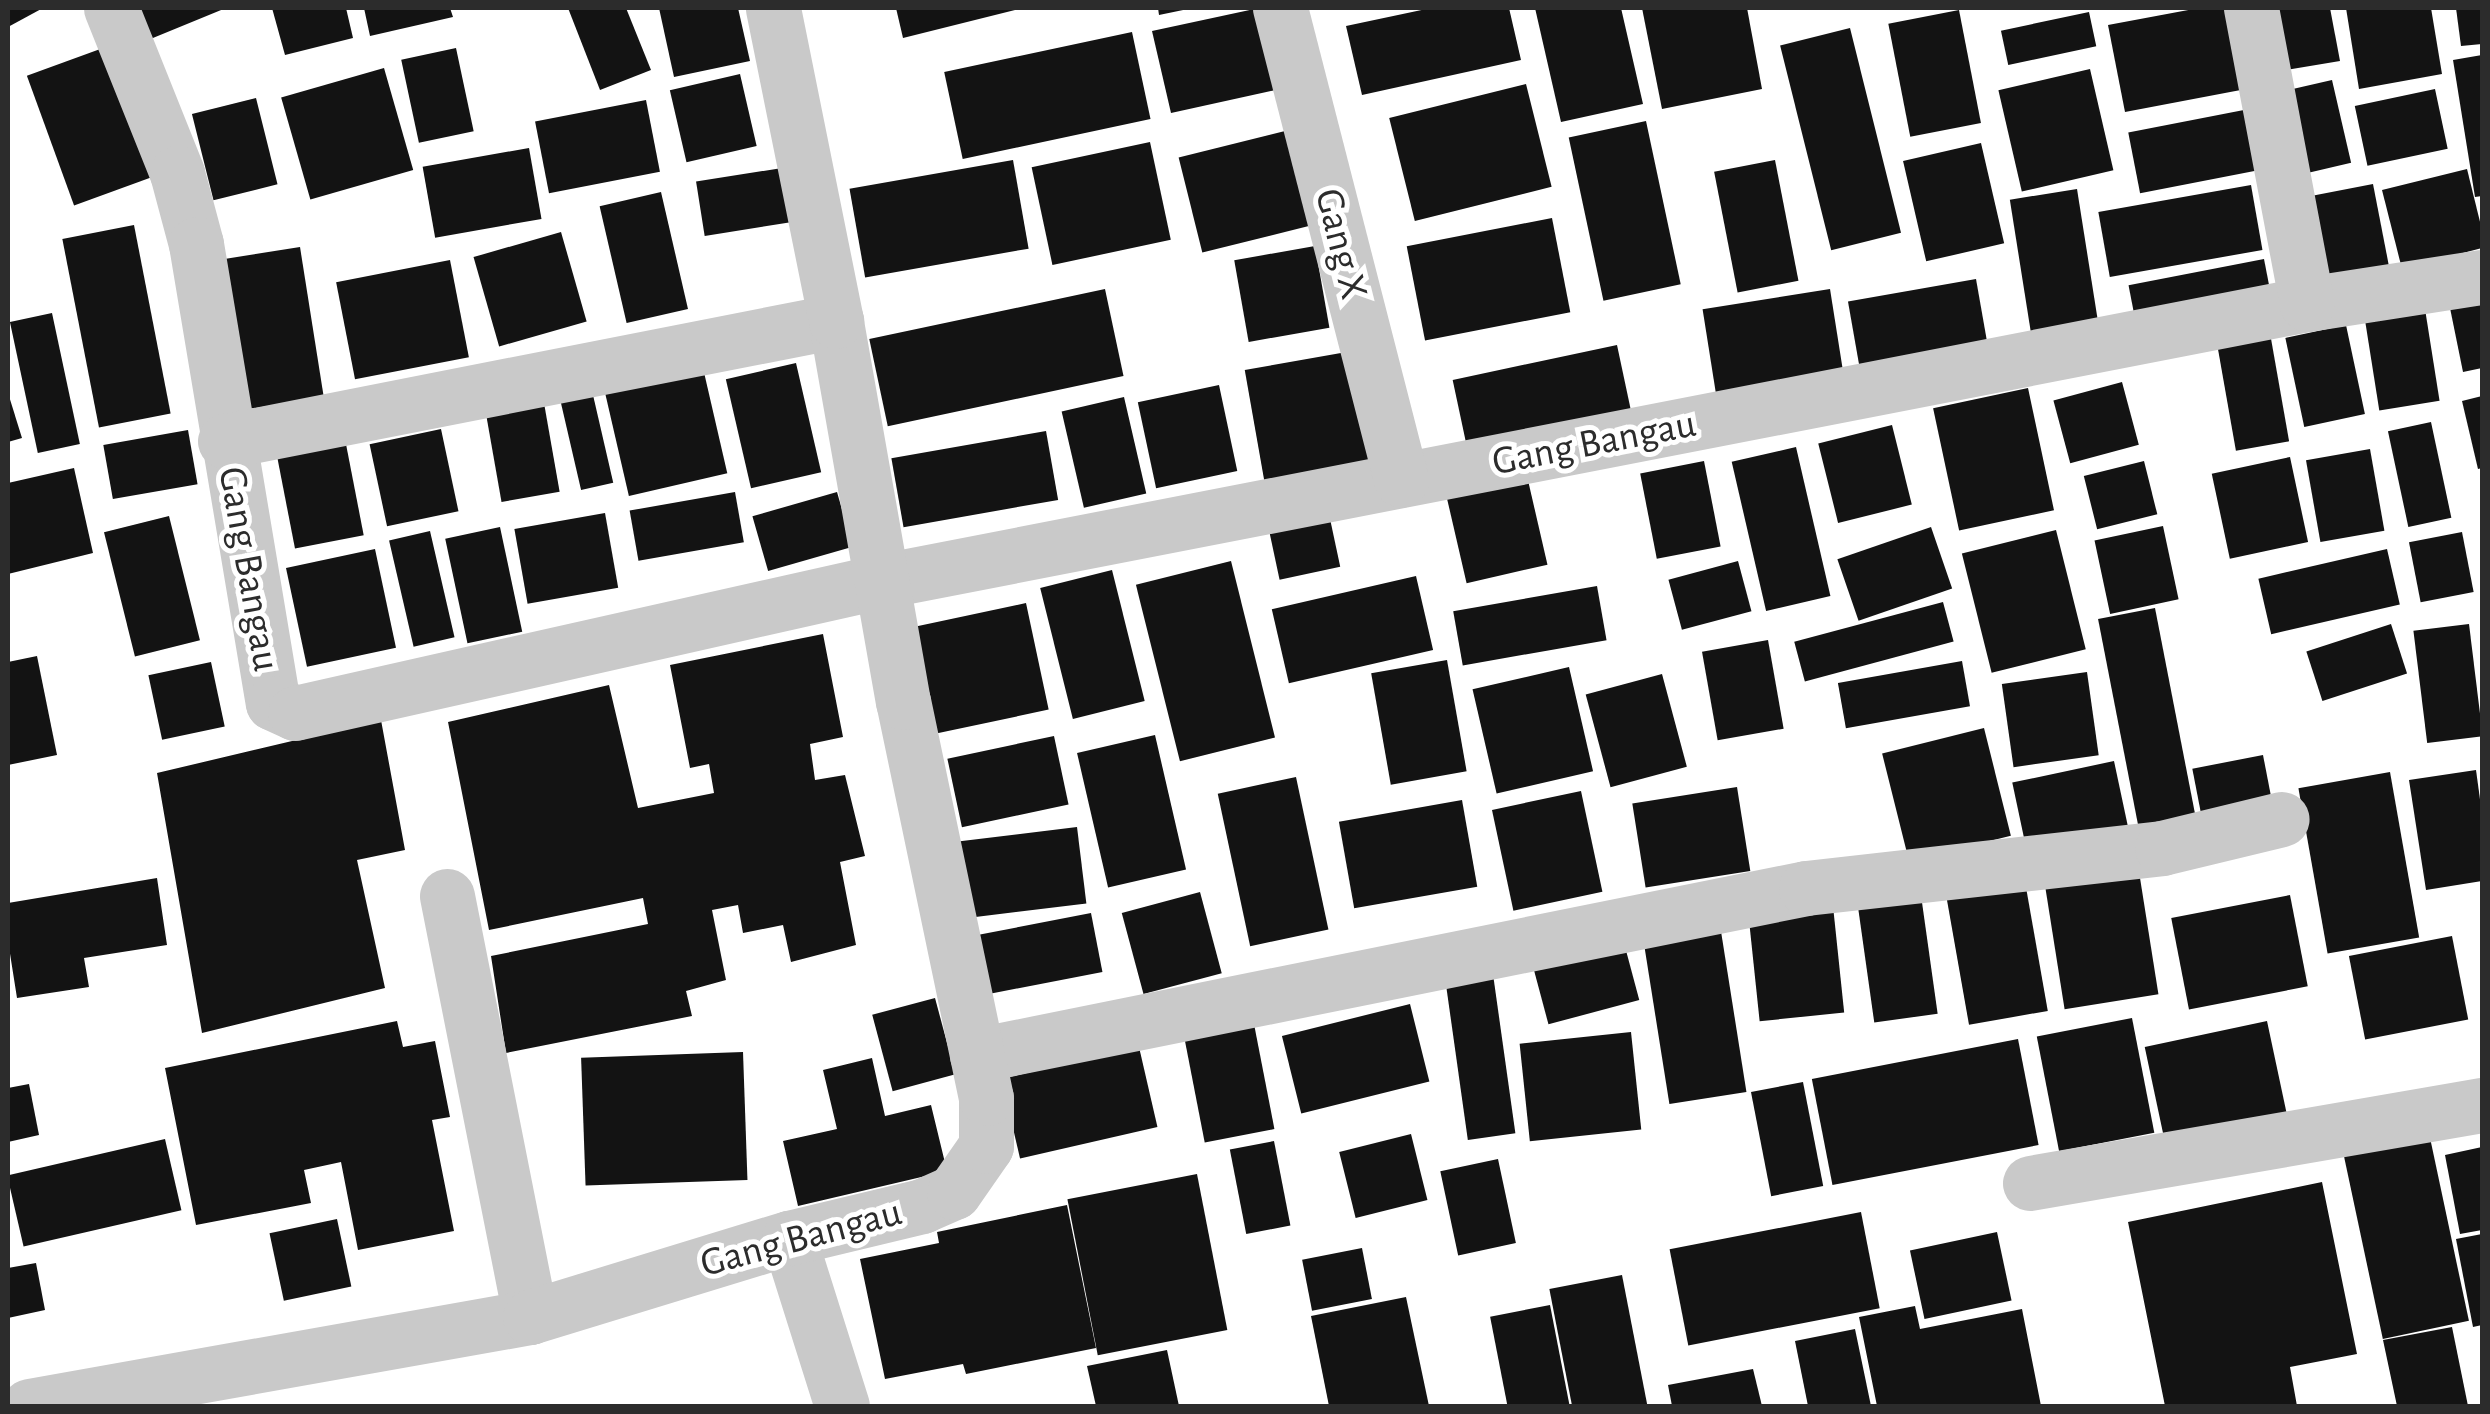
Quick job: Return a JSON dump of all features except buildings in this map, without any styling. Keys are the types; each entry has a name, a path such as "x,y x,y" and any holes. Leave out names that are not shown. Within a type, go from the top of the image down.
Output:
{"street":[{"name":"Gang Bangau","path":"110,8 176,173 196,244 226,441 273,702 282,710 295,712 882,581 2307,304 2482,277"},
{"path":"773,8 836,321 882,581"},
{"name":"Gang X","path":"1280,8 1401,480"},
{"path":"2251,8 2307,304"},
{"path":"226,441 836,321"},
{"name":"Gang Bangau","path":"29,1406 530,1317 789,1238 922,1206 954,1192 986,1146 986,1098 882,581"},
{"path":"977,1055 1806,888 2162,848 2282,819"},
{"path":"447,896 530,1317"},
{"path":"2030,1183 2482,1105"},
{"path":"789,1238 842,1406"}]}
